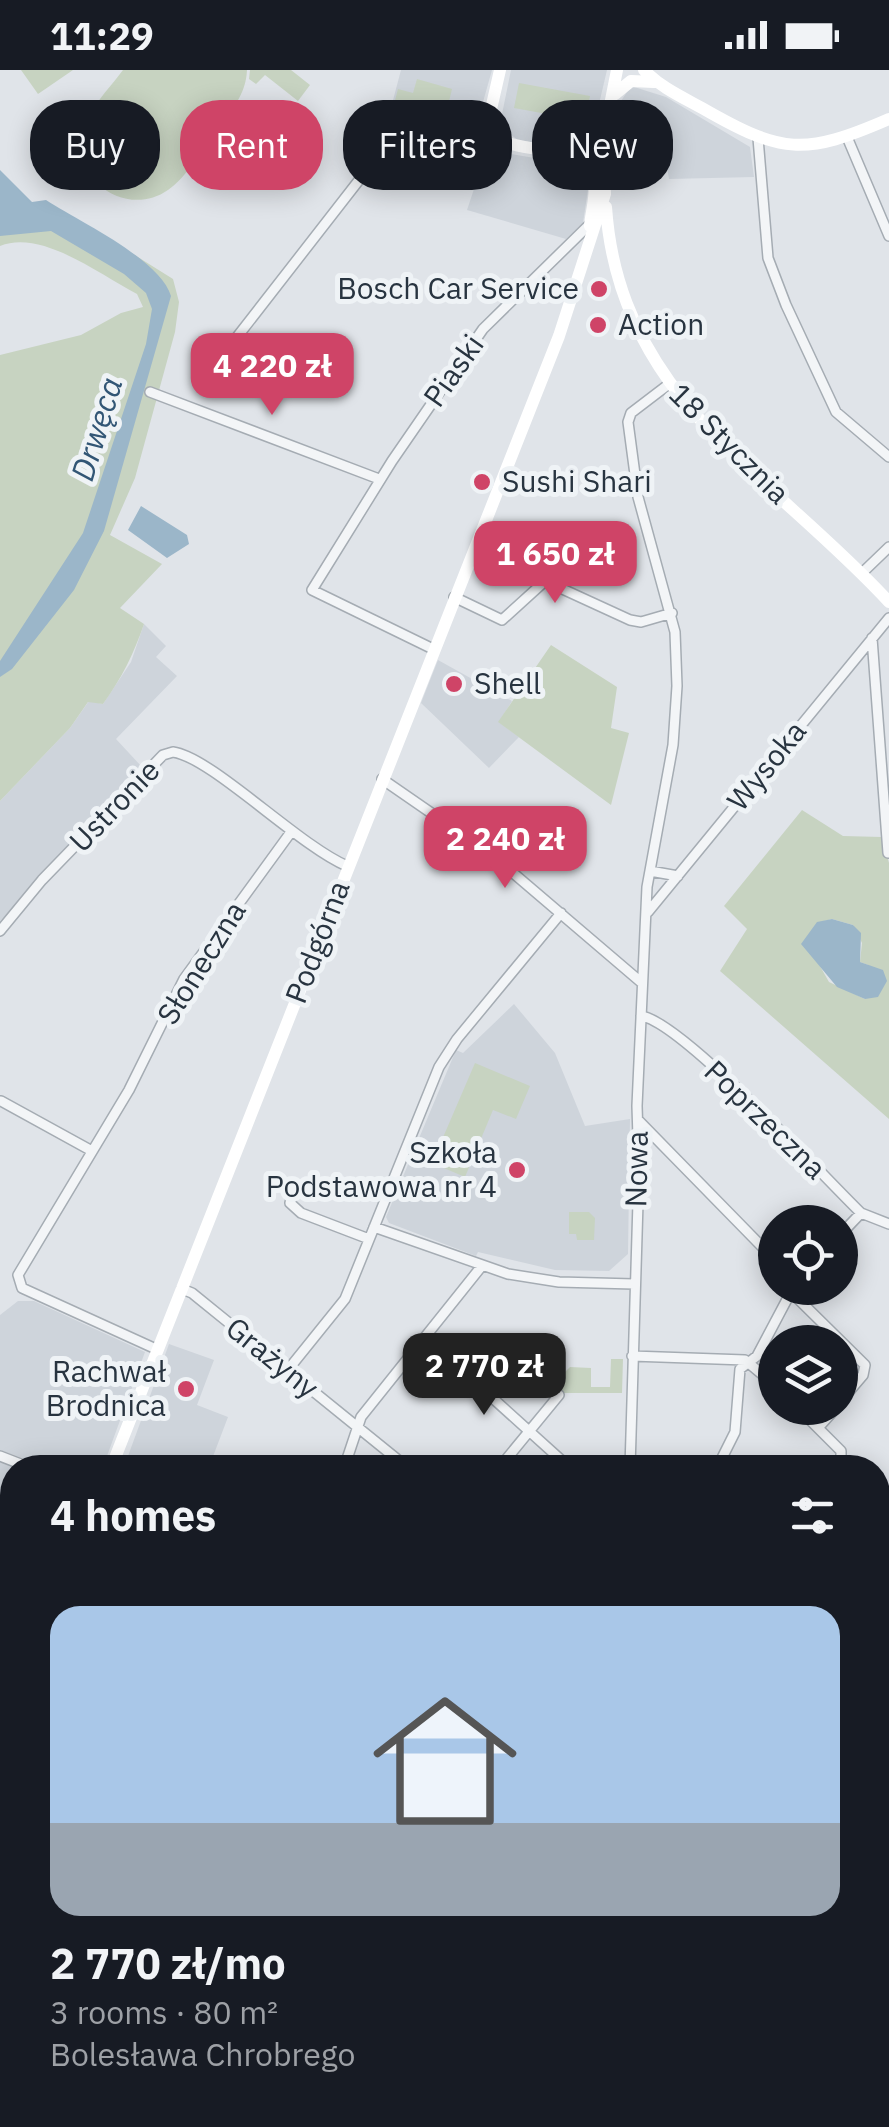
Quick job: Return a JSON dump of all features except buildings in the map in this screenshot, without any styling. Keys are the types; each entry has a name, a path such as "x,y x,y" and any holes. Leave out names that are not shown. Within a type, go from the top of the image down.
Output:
{"main road":[{"path":"493,100 500,70"},
{"path":"610,100 617,70"},
{"path":"644,70 661,84 758,138 807,147 847,137 889,119"},
{"path":"612,100 624,83 638,80 661,84"},
{"path":"592,222 593,190"},
{"path":"605,190 605,194"},
{"name":"Podgórna","path":"116,1455 559,336 589,248 592,222 605,194"},
{"name":"18 Stycznia","path":"605,194 613,258 640,339 668,384 722,444 889,602"},
{"name":"18 Stycznia","path":"592,222 613,258"}],"street":[{"path":"847,137 889,236"},
{"path":"758,138 768,258 784,300 836,412 889,457"},
{"path":"216,364 351,190"},
{"name":"Piaski","path":"433,649 312,590 380,480 483,328 592,222"},
{"name":"Nowa","path":"630,1455 640,1016 646,914 677,714 672,613 638,498 628,428 631,413 668,384"},
{"path":"150,392 380,480"},
{"path":"862,573 889,547"},
{"path":"454,598 502,620 545,581 630,620 641,622 672,613"},
{"name":"Wysoka","path":"646,914 889,618"},
{"path":"872,638 888,853"},
{"name":"Ustronie","path":"0,931 163,755 173,752 195,761 291,832 348,866"},
{"path":"382,778 492,855 642,984"},
{"name":"Słoneczna","path":"156,1350 22,1288 18,1275 129,1090 184,980 291,832"},
{"path":"650,870 678,876"},
{"path":"287,1370 336,1314 439,1067 457,1038 561,913"},
{"name":"Poprzeczna","path":"640,1016 658,1020 708,1062 860,1212 889,1224"},
{"path":"2,1101 92,1152"},
{"path":"638,1120 758,1243"},
{"path":"292,1196 290,1203 301,1213 369,1240"},
{"path":"374,1226 481,1267 559,1282 634,1284"},
{"path":"348,1455 357,1426 481,1267"},
{"name":"Grażyny","path":"182,1289 392,1455"},
{"path":"632,1356 746,1360 757,1356 784,1305"},
{"path":"807,1305 826,1325"},
{"path":"425,1337 555,1455"},
{"path":"858,1359 864,1365 858,1381"},
{"path":"746,1360 758,1370"},
{"path":"725,1455 733,1443 738,1378 746,1360"},
{"path":"509,1455 560,1395"},
{"path":"815,1425 841,1451 839,1455"}],"shaded area":[{"path":"401,70 492,70 484,100 393,100"},
{"path":"511,70 607,70 600,100 532,100 532,142 512,136 512,100 505,100"},
{"path":"631,86 671,100 622,100"},
{"path":"673,101 750,147 754,177 673,179"},
{"path":"512,154 532,158 532,190 588,190 583,223 566,239 467,210 474,190 512,190"},
{"path":"144,624 166,646 156,657 177,676 116,739 142,767 0,921 0,801 70,728 89,701 103,704 131,662"},
{"path":"438,660 512,701 499,722 519,737 489,768 421,703"},
{"name":"Szkoła Podstawowa nr 4","path":"514,1004 555,1053 585,1126 630,1119 628,1254 609,1271 555,1270 478,1252 476,1256 389,1223 386,1217 456,1050 463,1053"},
{"path":"18,1301 34,1301 145,1352 107,1455 14,1455 0,1450 0,1315"},
{"path":"169,1344 214,1360 197,1405 228,1417 214,1455 128,1455"}],"green space":[{"path":"21,70 73,70 38,94"},
{"path":"123,70 247,70 238,100 180,100 180,178 152,198 136,200 107,190 160,190 160,100 99,100"},
{"path":"250,70 291,70 310,85 297,100 265,75 256,84 249,79"},
{"path":"417,79 452,89 449,100 395,100 398,89 413,93"},
{"path":"519,83 590,96 589,100 532,100 532,111 514,108"},
{"path":"43,209 85,224 173,279 179,302 175,332 135,478 110,535 162,564 120,608 144,624 110,694 103,704 88,702 70,728 0,801 0,355 81,335 121,313 143,307 137,294 52,249 16,242 0,246 0,210"},
{"path":"551,645 617,687 611,728 629,733 611,805 498,722"},
{"path":"802,810 843,836 882,837 889,863 889,1119 720,971 747,929 724,906","holes":["832,919 853,925 862,943 860,962 868,965 865,999 829,982 812,952 817,923"]},
{"path":"475,1063 530,1086 516,1119 493,1110 465,1177 432,1163"},
{"path":"569,1212 589,1212 595,1218 594,1240 577,1240 576,1234 569,1234"},
{"path":"611,1359 623,1359 622,1393 564,1393 554,1383 570,1367 591,1368 591,1387 610,1387"}],"water":[{"path":"0,170 32,202 46,200 136,255 164,282 171,296 104,531 74,590 12,669 0,677 0,661 83,533 146,344 152,309 146,293 124,274 51,231 0,236"},
{"path":"141,506 187,535 189,544 167,558 128,530"},
{"path":"832,919 853,925 861,933 860,962 883,970 887,981 878,997 865,999 837,987 801,944 817,922"}],"place":[{"name":"Bosch Car Service","path":"599,289"},
{"name":"Action","path":"598,325"},
{"name":"Sushi Shari","path":"482,482"},
{"name":"Shell","path":"454,684"},
{"name":"Szkoła Podstawowa nr 4","path":"517,1170"},
{"name":"Rachwał Brodnica","path":"186,1389"}],"water label":[{"name":"Drwęca","path":"97,429"}]}
